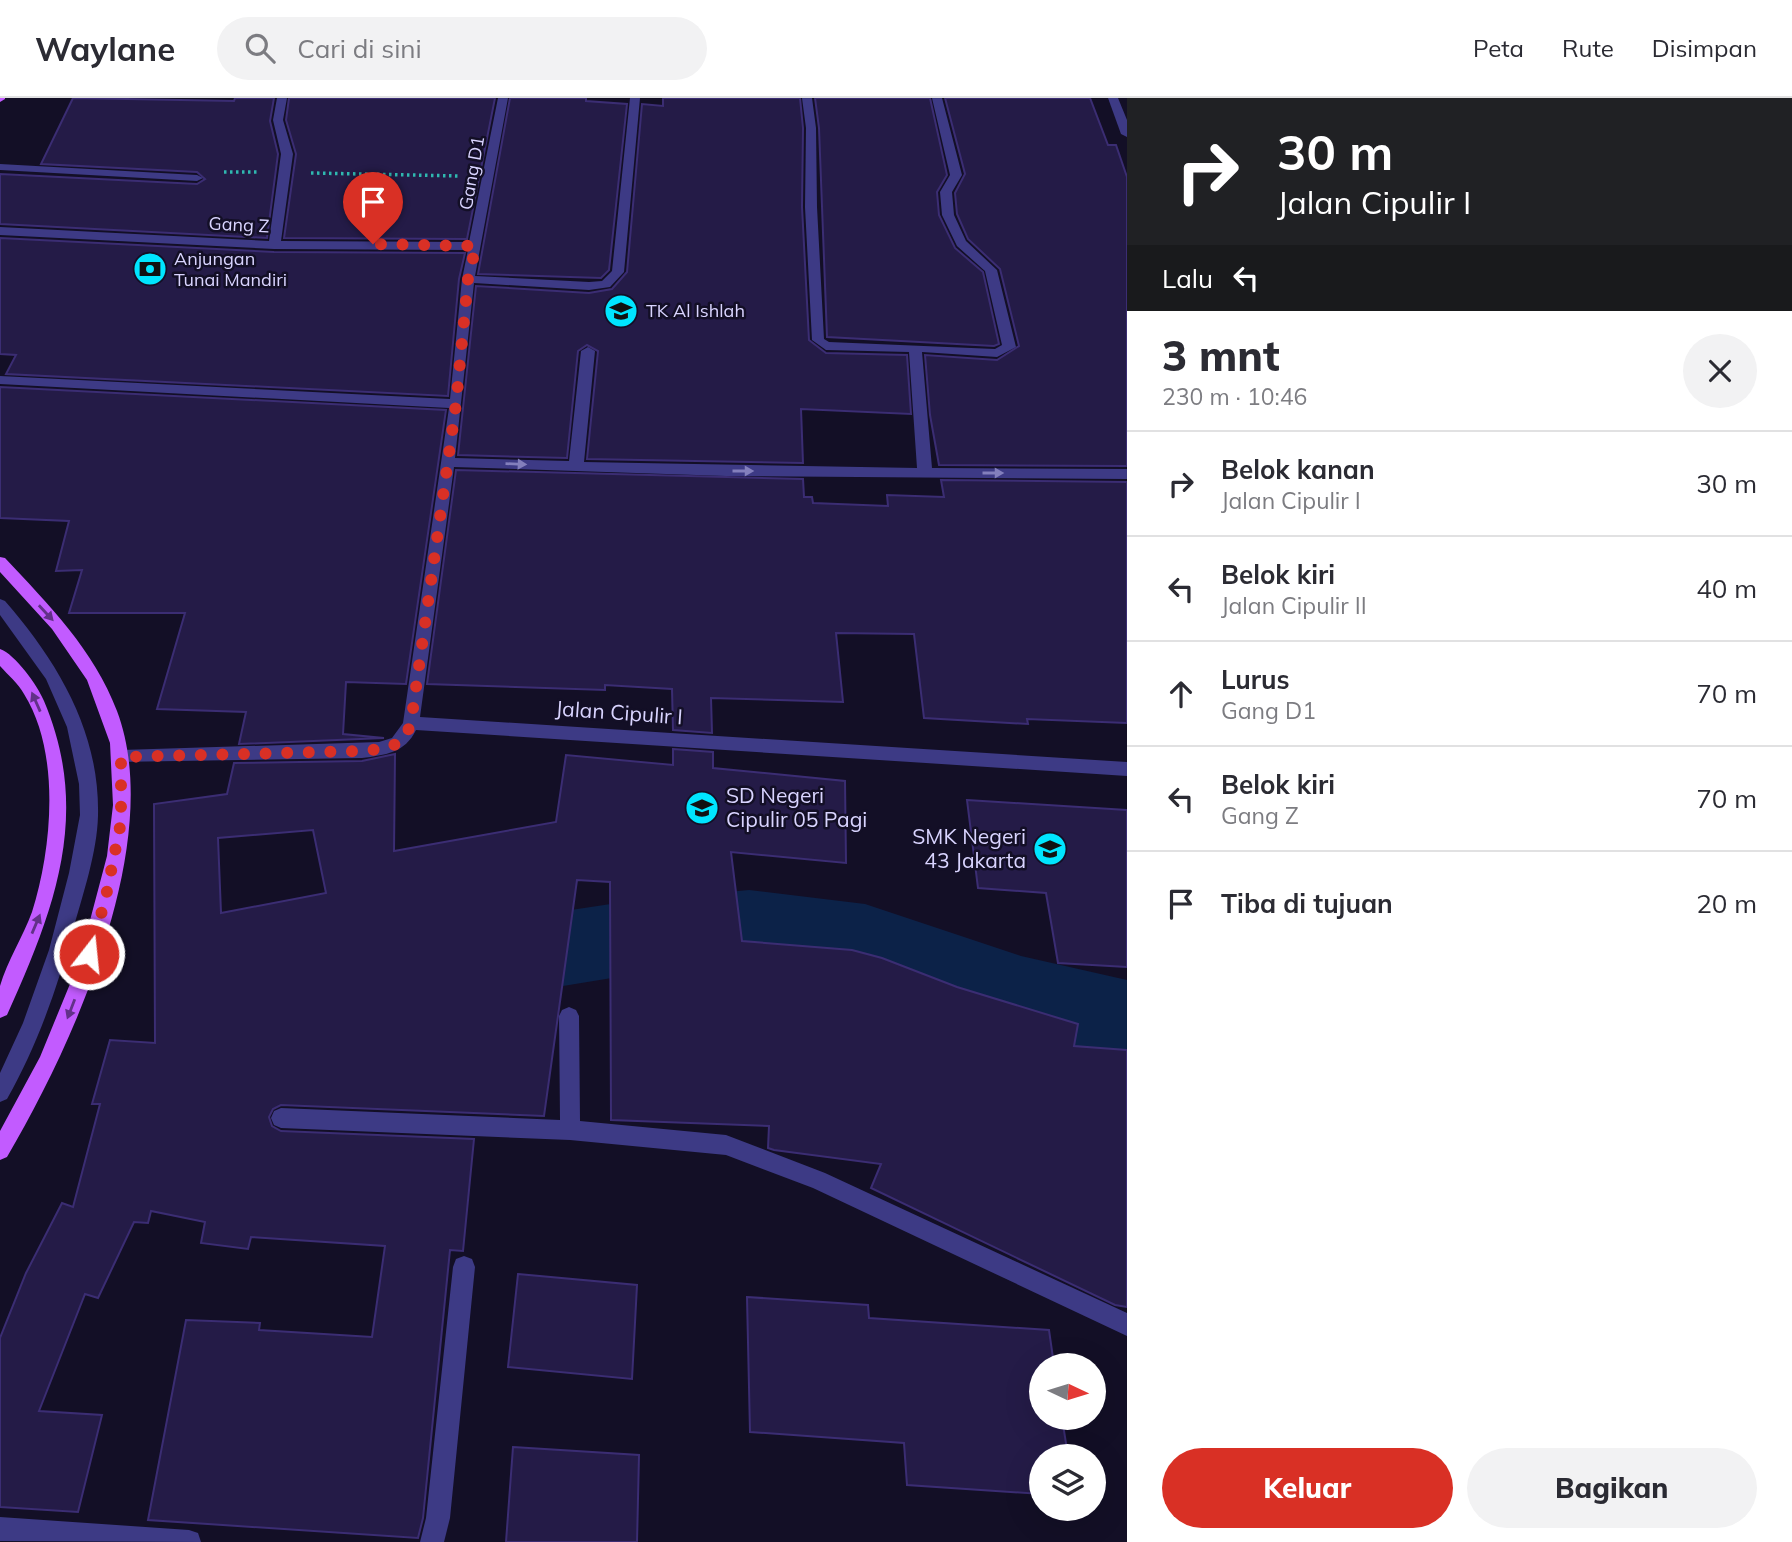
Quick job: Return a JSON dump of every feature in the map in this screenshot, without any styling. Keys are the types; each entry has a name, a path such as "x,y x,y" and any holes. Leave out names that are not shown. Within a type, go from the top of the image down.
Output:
{"main road":[{"path":"0,562 66,634 103,696 121,757 121,822 105,901 82,981 45,1072 27,1108 0,1150"},
{"path":"0,655 33,694 51,742 58,797 57,842 41,913 0,1009"}],"street":[{"path":"274,245 287,154 278,120 282,98"},
{"name":"Gang D1","path":"411,723 456,404 468,279 503,98"},
{"path":"468,279 589,286 606,284 618,272 635,98"},
{"path":"807,98 811,128 811,207 818,340 826,346 998,353 1009,347 991,270 961,243 948,215 946,192 956,175 937,98"},
{"path":"1113,98 1127,134"},
{"path":"0,167 197,178"},
{"name":"Gang Z","path":"0,231 274,245 476,246"},
{"path":"915,348 925,473"},
{"path":"576,467 587,351"},
{"path":"0,380 456,404"},
{"path":"447,462 576,467 1127,474"},
{"path":"0,605 39,650 62,689 83,750 89,816 75,893 49,977 15,1067 0,1092"},
{"path":"121,757 362,751 390,747 398,743 406,738 411,723"},
{"name":"Jalan Cipulir I","path":"411,723 1127,769"},
{"path":"569,1016 570,1130"},
{"path":"281,1118 570,1130 726,1145 818,1180 1127,1325"},
{"path":"432,1542 438,1518 464,1267"},
{"path":"0,1529 189,1542"}],"building":[{"path":"73,98 234,101 235,98 274,98 270,121 278,154 267,238 0,224 0,174 197,184 205,179 197,172 41,164"},
{"path":"289,98 495,98 467,239 284,238 296,154 286,120"},
{"path":"510,98 586,98 586,101 627,104 609,270 601,278 478,274"},
{"path":"663,98 800,98 809,340 826,353 907,355 911,414 801,409 803,463 587,459 598,351 587,345 578,351 567,458 458,455 476,286 589,293 612,289 627,272 642,104 663,106"},
{"path":"815,98 930,98 947,175 937,192 939,215 955,248 983,272 999,344 994,346 827,337 819,128"},
{"path":"945,98 1090,98 1108,145 1116,145 1127,177 1127,466 939,465 930,415 925,355 997,360 1019,346 1000,269 968,239 957,214 955,193 965,174"},
{"path":"0,238 274,252 465,253 459,279 448,396 6,374 16,355 0,354"},
{"path":"0,387 446,410 406,684 346,682 343,734 384,738 239,744 246,712 157,709 185,613 69,613 82,570 56,571 69,521 0,518"},
{"path":"456,470 803,479 804,497 812,497 813,503 888,506 887,495 944,497 941,480 1127,482 1127,723 1027,719 1028,724 924,718 914,634 836,633 843,702 711,698 712,733 673,730 672,689 605,685 605,690 427,684"},
{"path":"673,749 713,752 713,768 845,781 846,863 731,852 742,941 852,950 882,958 957,987 1078,1024 1074,1046 1127,1050 1127,1307 1115,1305 871,1188 881,1164 768,1148 769,1126 611,1120 610,882 577,880 544,1116 281,1105 273,1109 269,1117 272,1126 281,1131 474,1139 463,1251 450,1250 423,1518 418,1538 148,1520 186,1320 260,1323 259,1330 372,1337 385,1246 251,1237 248,1249 201,1243 205,1222 151,1211 148,1223 134,1222 98,1298 85,1294 39,1411 102,1415 78,1512 0,1507 0,1338 26,1273 62,1203 73,1207 100,1104 92,1104 110,1040 155,1043 154,804 227,794 234,763 362,761 395,754 394,851 556,822 566,755 673,765","holes":["313,830 326,893 221,913 218,838"]},
{"name":"SMK Negeri 43 Jakarta","path":"967,800 1127,810 1127,967 1058,963 1046,893 978,888"},
{"path":"518,1274 637,1285 632,1379 508,1367"},
{"path":"747,1297 868,1305 869,1318 1049,1330 1052,1353 1029,1353 1029,1430 1064,1430 1066,1444 1029,1444 1029,1493 907,1485 904,1443 750,1432"},
{"path":"513,1447 639,1455 637,1542 506,1542"}],"waterway":[{"path":"459,965 624,939 749,926 865,941 1021,995 1127,1020"}],"place":[{"name":"Anjungan Tunai Mandiri","path":"150,269"},
{"name":"TK Al Ishlah","path":"621,311"},
{"name":"SD Negeri Cipulir 05 Pagi","path":"702,808"},
{"name":"SMK Negeri 43 Jakarta","path":"1050,849"}],"route":[{"path":"89,954 105,901 121,822 121,757 362,751 390,747 406,738 411,723 456,404 468,279 476,246 373,244"}]}
